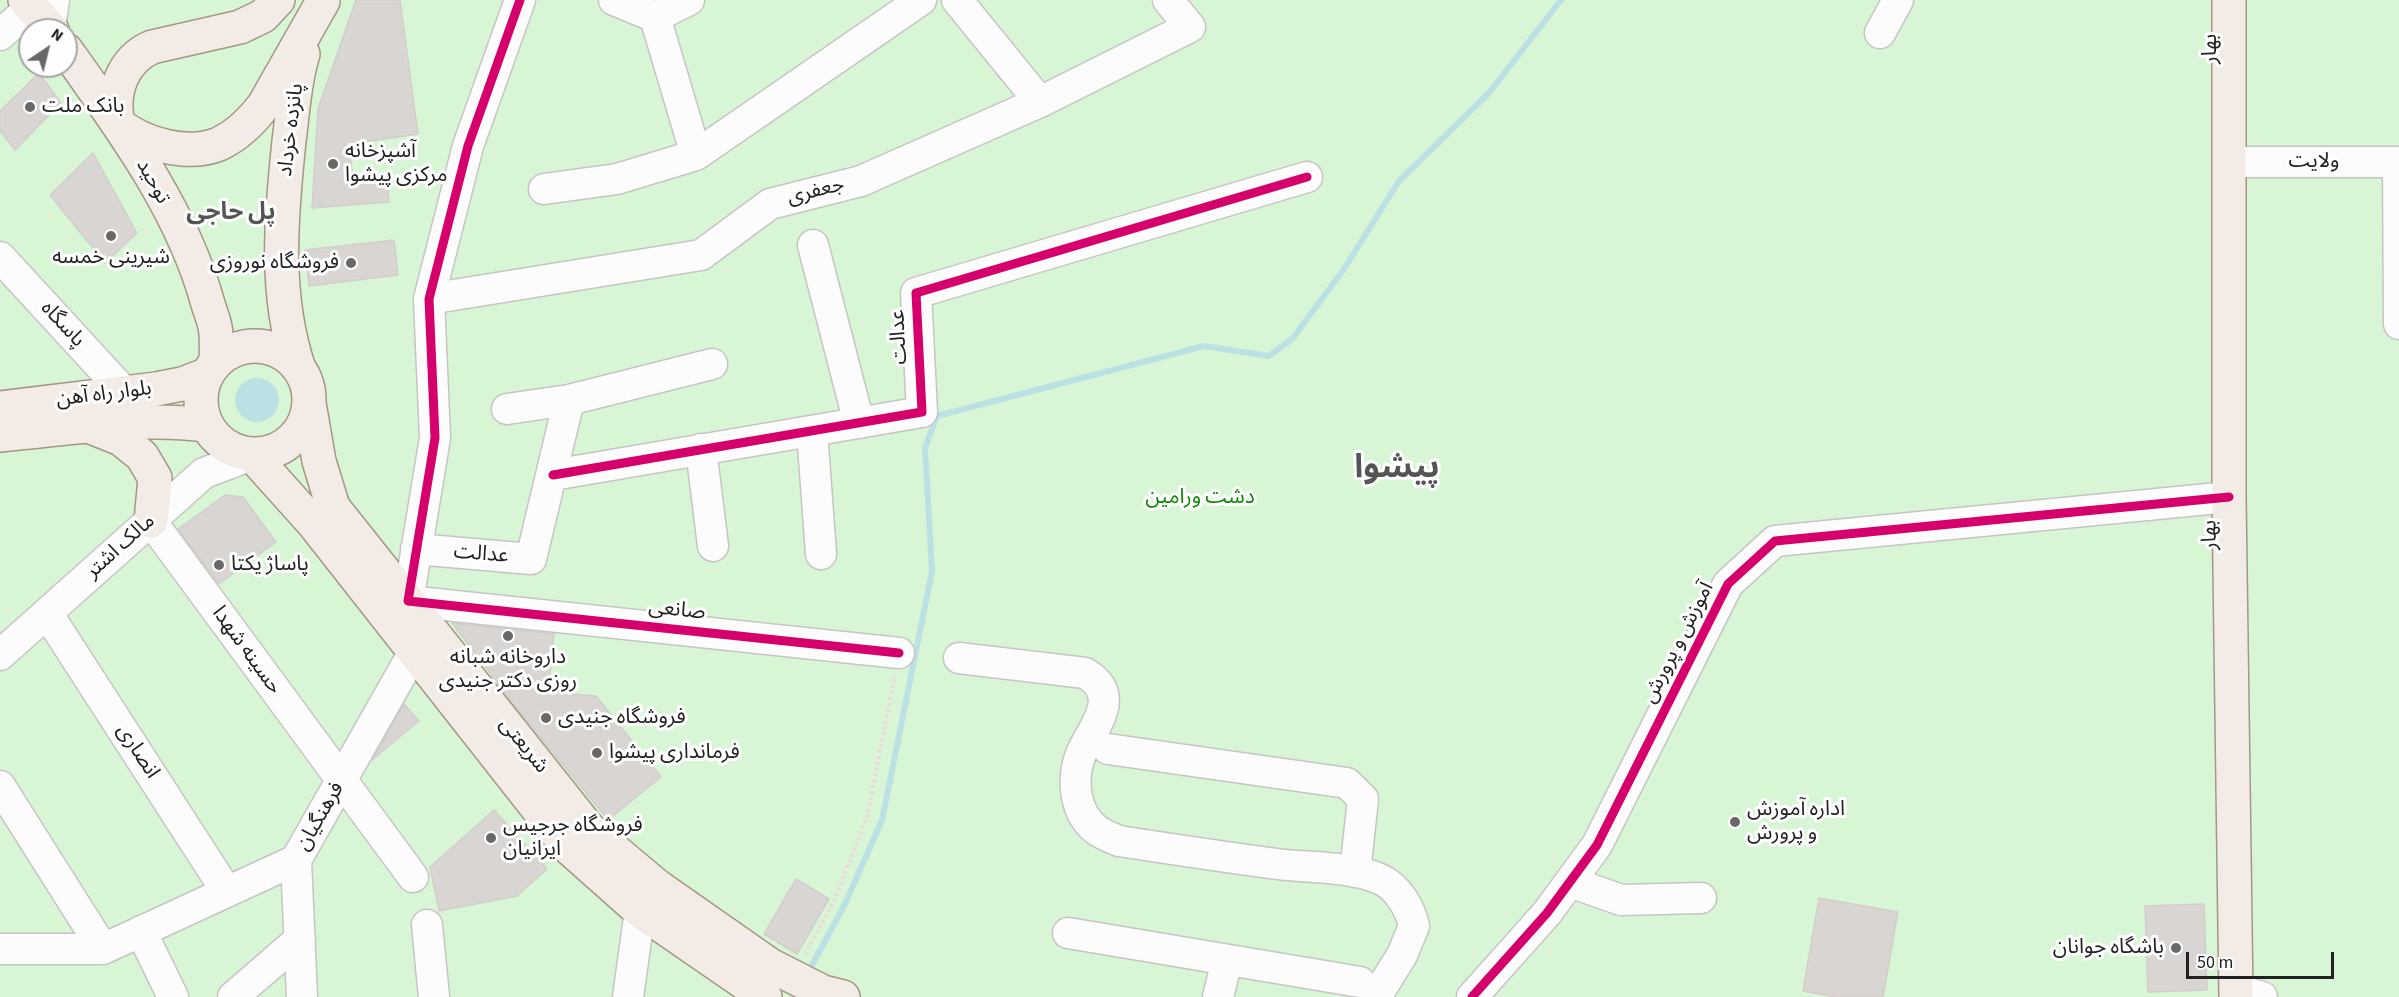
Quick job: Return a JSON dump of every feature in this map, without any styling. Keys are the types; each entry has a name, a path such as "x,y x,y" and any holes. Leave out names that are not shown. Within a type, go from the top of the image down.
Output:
{"main road":[{"path":"278,0 263,16 240,27 139,52 130,61 118,85 116,113 118,124 141,138 175,148 196,149 217,144 230,137 252,120 264,105 323,1"},
{"name":"بهار","path":"2229,0 2229,497 2244,994"},
{"name":"پانزده خرداد","path":"300,369 285,321 282,225 297,81 309,36 323,1"},
{"name":"توحید","path":"78,66 148,172 187,246 203,284 216,333 211,368"},
{"path":"259,346 275,350 289,358 300,369 307,386 309,404 306,420 297,435 284,446 269,453 252,454 238,452 225,446 214,437 206,425 201,408 201,391 211,368 229,352 243,347 259,346"},
{"name":"بلوار راه آهن","path":"0,408 182,384 211,368"},
{"name":"شریعتی","path":"309,404 320,461 333,507 589,829 657,886 770,965 823,992 843,997"},
{"name":"بلوار راه آهن","path":"0,435 175,421 206,425"},
{"path":"91,427 121,439 142,456 154,478 151,521"},
{"name":"شریعتی","path":"252,454 314,524 568,847 640,911 765,997"}],"street":[{"path":"408,601 435,438 429,299 468,146 520,0"},
{"path":"614,0 655,16 690,0"},
{"path":"544,189 617,178 696,155 921,0"},
{"path":"957,0 1040,102"},
{"name":"جعفری","path":"429,299 701,255 770,204 861,181 1040,102 1190,27 1168,0"},
{"path":"1880,33 1898,0"},
{"path":"655,16 696,155"},
{"path":"0,35 18,29"},
{"name":"ولایت","path":"2229,162 2398,162"},
{"path":"2398,162 2399,324"},
{"name":"عدالت","path":"553,475 922,412 916,293 1307,177"},
{"path":"813,245 859,423"},
{"name":"پاسگاه","path":"0,257 125,393"},
{"path":"507,409 569,400 712,364"},
{"name":"عدالت","path":"416,549 531,559 553,475 569,400"},
{"path":"812,431 821,554"},
{"path":"701,449 713,546"},
{"name":"مالک اشتر","path":"0,655 204,473 252,454"},
{"name":"آموزش و پرورش","path":"1472,997 1547,914 1597,845 1728,584 1775,541 2229,497"},
{"name":"حسینه شهدا","path":"151,521 413,877"},
{"name":"صانعی","path":"408,601 899,653"},
{"name":"انصاری","path":"47,613 227,892"},
{"name":"فرهنگیان","path":"103,948 296,860 414,652"},
{"path":"959,658 1086,674 1096,681 1104,703 1102,715 1081,754 1076,780 1078,804 1097,830 1119,841 1276,864 1355,872 1382,879 1407,905 1414,926 1402,955 1368,990 1227,960 1068,933"},
{"path":"1108,749 1347,783 1363,799 1355,872"},
{"path":"0,786 103,948"},
{"path":"296,860 302,997"},
{"path":"1570,882 1621,900 1701,898"},
{"path":"628,997 640,911"},
{"path":"427,925 434,997"},
{"path":"141,931 173,997"},
{"path":"233,997 300,939"},
{"path":"0,949 103,948"},
{"path":"1218,997 1227,960"}],"path":[{"path":"803,958 834,901 867,818 899,653"}],"green space":[{"name":"دشت ورامین","path":"0,0 2399,0 2399,997 0,997"}],"water":[{"path":"257,378 272,385 279,400 272,415 257,422 242,415 235,400 242,385"}],"building":[{"path":"356,0 400,0 418,134 349,144 353,180 387,178 389,202 312,208 318,109"},
{"name":"بانک ملت","path":"34,78 43,78 61,103 15,150 0,131 0,111"},
{"path":"93,153 137,233 105,263 50,195"},
{"name":"فروشگاه نوروزی","path":"394,240 398,275 309,286 305,250"},
{"name":"پاساژ یکتا","path":"225,495 243,497 276,542 219,584 178,529"},
{"path":"452,623 554,634 548,692 596,696 661,777 608,820 516,707"},
{"path":"404,704 419,721 372,760"},
{"name":"فروشگاه جرجیس ایرانیان","path":"494,810 547,869 517,896 439,911 430,867"},
{"path":"796,879 829,899 797,954 764,934"},
{"path":"1819,898 1898,912 1883,997 1835,997 1803,991"},
{"name":"باشگاه جوانان","path":"2204,904 2207,990 2148,992 2145,906"}],"waterway":[{"path":"811,967 845,904 882,820 932,571 925,448 937,416 1204,346 1269,356 1293,338 1344,269 1399,181 1489,93 1561,0"}],"cycle path":[{"path":"520,0 468,146 429,299 435,438 408,601 899,653"},
{"path":"553,475 922,412 916,293 1307,177"},
{"path":"1472,997 1547,913 1597,845 1728,584 1775,541 2229,497"}],"place":[{"name":"بانک ملت","path":"30,107"},
{"name":"آشپزخانه مرکزی پیشوا","path":"333,164"},
{"name":"شیرینی خمسه","path":"111,236"},
{"name":"فروشگاه نوروزی","path":"351,263"},
{"name":"پاساژ یکتا","path":"219,565"},
{"name":"داروخانه شبانه روزی دکتر جنیدی","path":"508,636"},
{"name":"فروشگاه جنیدی","path":"546,718"},
{"name":"فرمانداری پیشوا","path":"597,753"},
{"name":"اداره آموزش و پرورش","path":"1735,822"},
{"name":"فروشگاه جرجیس ایرانیان","path":"491,838"},
{"name":"باشگاه جوانان","path":"2176,948"}],"district":[{"name":"پل حاجی","path":"231,214"},
{"name":"پیشوا","path":"1397,470"}]}
